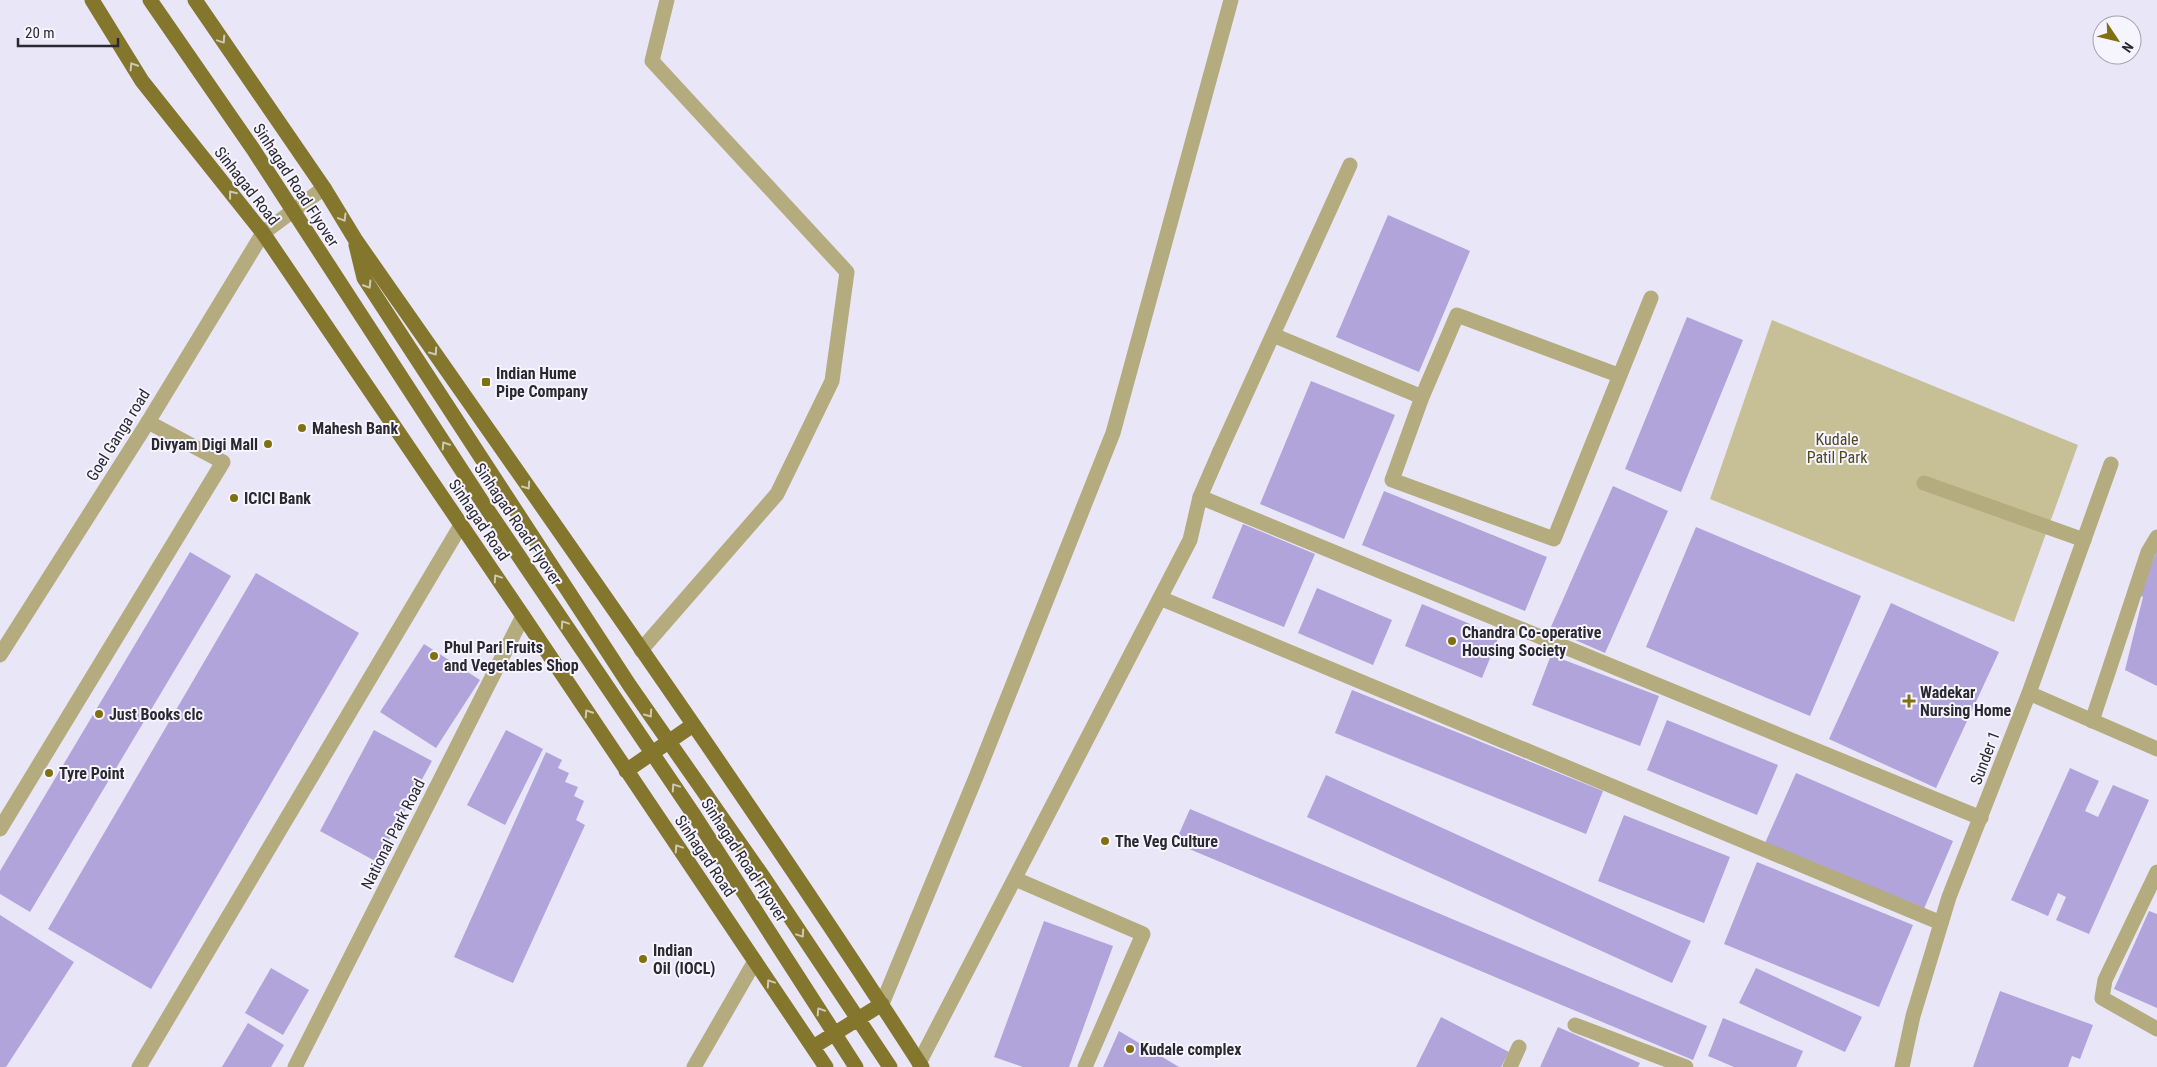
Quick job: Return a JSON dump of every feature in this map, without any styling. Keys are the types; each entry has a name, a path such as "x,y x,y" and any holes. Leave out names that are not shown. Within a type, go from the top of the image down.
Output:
{"main road":[{"name":"Sinhagad Road","path":"92,0 142,81 262,233 523,616 826,1067"},
{"name":"Sinhagad Road Flyover","path":"150,0 253,149 474,490 694,815 856,1067"},
{"path":"195,0 324,188 355,239 641,650 850,955 921,1065"},
{"name":"Sinhagad Road Flyover","path":"355,239 364,278 630,686 764,878 890,1067"},
{"path":"626,771 693,726"},
{"path":"813,1047 882,1004"}],"street":[{"path":"641,650 777,494 832,382 847,272 652,61 667,0"},
{"path":"882,1004 976,777 1113,433 1231,0"},
{"path":"921,1065 1190,540 1200,496 1350,165"},
{"path":"262,233 324,188"},
{"name":"Goel Ganga road","path":"0,655 148,422 262,233"},
{"path":"1618,375 1457,315 1422,397 1392,480 1554,539 1650,298"},
{"path":"1273,335 1422,397"},
{"path":"0,829 222,462 148,422"},
{"name":"Sunder 1","path":"1902,1067 1913,1016 1949,897 2029,693 2111,464"},
{"path":"1924,483 2084,540"},
{"path":"1200,496 1981,818"},
{"path":"139,1067 461,525"},
{"path":"2092,721 2148,552 2157,537"},
{"path":"1160,598 1941,923"},
{"name":"National Park Road","path":"295,1067 523,616"},
{"path":"2029,693 2157,749"},
{"path":"2157,872 2105,980 2102,998 2157,1029"},
{"path":"1015,879 1143,934 1085,1067"},
{"path":"694,1067 755,960"},
{"path":"1575,1025 1686,1067"},
{"path":"1510,1067 1519,1047"}],"green space":[{"name":"Kudale Patil Park","path":"1772,320 2078,445 2014,622 1710,499"}],"building":[{"path":"1388,215 1470,251 1419,372 1336,337"},
{"path":"1687,317 1743,340 1681,492 1625,469"},
{"path":"1311,381 1395,415 1344,539 1260,504"},
{"path":"1613,486 1668,511 1605,653 1550,629"},
{"path":"1384,491 1547,557 1525,611 1362,545"},
{"path":"1243,524 1315,554 1284,627 1212,598"},
{"path":"1696,527 1861,596 1810,716 1646,647"},
{"path":"2157,550 2157,686 2125,670 2143,597 2139,595"},
{"path":"190,552 231,576 30,912 0,894 0,871"},
{"path":"256,573 359,633 151,989 48,929"},
{"path":"1317,588 1392,620 1373,665 1298,633"},
{"path":"1891,603 1999,652 1936,788 1829,739"},
{"name":"Chandra Co-operative Housing Society","path":"1422,604 1499,636 1482,678 1405,646"},
{"path":"424,644 480,680 436,748 380,712"},
{"path":"1551,655 1659,696 1640,746 1532,705"},
{"path":"1352,690 1603,791 1586,834 1335,733"},
{"path":"1667,720 1778,765 1757,815 1647,770"},
{"path":"374,730 432,761 377,862 320,831"},
{"path":"506,730 543,749 505,825 467,805"},
{"path":"546,752 562,760 558,768 569,773 565,782 578,787 574,796 584,801 576,820 585,825 513,983 454,957"},
{"path":"2070,768 2099,781 2085,811 2098,817 2113,785 2149,800 2089,934 2056,920 2066,897 2058,893 2048,916 2011,900"},
{"path":"1796,773 1953,841 1923,911 1765,843"},
{"path":"1326,775 1691,941 1672,983 1307,817"},
{"path":"1190,809 1707,1026 1693,1060 1175,843"},
{"path":"1624,815 1730,857 1704,923 1598,881"},
{"path":"1757,862 1913,925 1879,1007 1724,944"},
{"path":"2149,911 2157,914 2157,1008 2114,989"},
{"path":"0,915 74,962 6,1067 0,1067"},
{"path":"1044,921 1113,946 1069,1067 1023,1067 994,1057"},
{"path":"271,968 309,990 283,1035 245,1013"},
{"path":"1756,968 1862,1017 1845,1052 1739,1003"},
{"path":"2000,991 2093,1025 2080,1059 2072,1056 2068,1067 1973,1067"},
{"path":"1441,1017 1509,1052 1501,1067 1416,1067"},
{"path":"1723,1018 1803,1051 1796,1067 1734,1067 1708,1056"},
{"path":"248,1023 284,1045 271,1067 222,1067"},
{"path":"1558,1027 1640,1063 1638,1067 1540,1067"},
{"name":"Kudale complex","path":"1119,1031 1179,1067 1103,1067"}],"place":[{"name":"Indian Hume Pipe Company","path":"486,382"},
{"name":"Mahesh Bank","path":"302,428"},
{"name":"Divyam Digi Mall","path":"268,444"},
{"name":"ICICI Bank","path":"234,498"},
{"name":"Chandra Co-operative Housing Society","path":"1452,641"},
{"name":"Phul Pari Fruits and Vegetables Shop","path":"434,656"},
{"name":"Wadekar Nursing Home","path":"1909,701"},
{"name":"Just Books clc","path":"99,714"},
{"name":"Tyre Point","path":"49,773"},
{"name":"The Veg Culture","path":"1105,841"},
{"name":"Indian Oil (IOCL)","path":"643,959"},
{"name":"Kudale complex","path":"1130,1049"}]}
